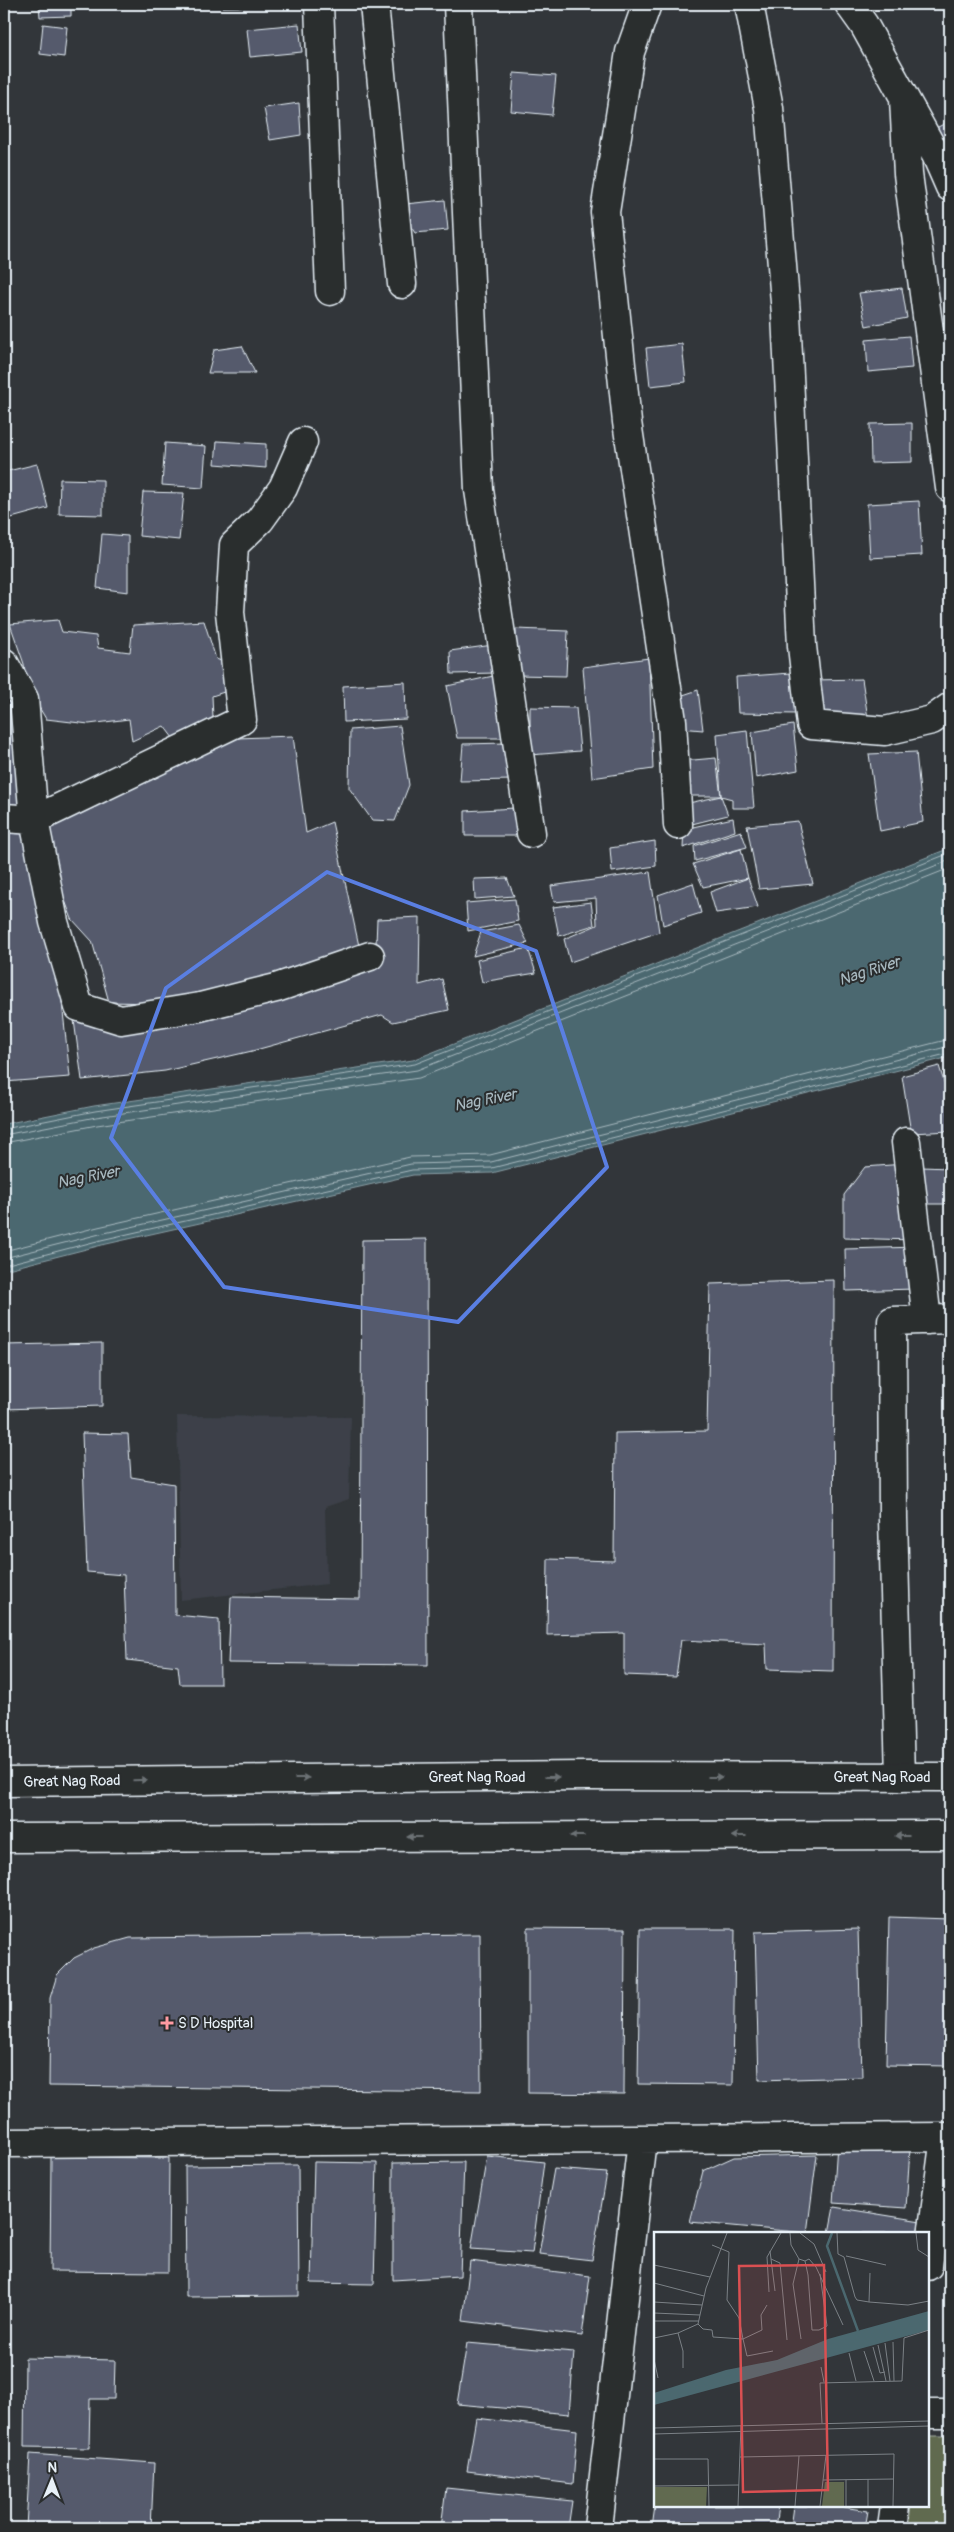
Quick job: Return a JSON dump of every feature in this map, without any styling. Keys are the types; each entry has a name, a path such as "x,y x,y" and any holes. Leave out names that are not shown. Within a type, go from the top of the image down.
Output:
{"street":[{"path":"318,4 330,291"},
{"path":"374,4 402,284"},
{"path":"458,4 479,490 531,833"},
{"path":"647,4 630,52 605,212 627,422 672,722 678,825"},
{"path":"748,4 769,108 786,314 802,646 811,725 885,731 932,720 950,707"},
{"path":"849,4 864,25 936,155 950,188"},
{"path":"904,99 908,174 950,488"},
{"path":"4,818 34,820 242,720 230,612 234,545 260,520 283,488 304,442"},
{"path":"4,663 24,699 34,820 54,922 78,1007 121,1020 200,1007 276,988 370,956"},
{"path":"900,1777 892,1518 892,1321 939,1319 906,1142"},
{"name":"Great Nag Road","path":"4,1782 576,1776 950,1778"},
{"path":"4,1838 950,1836"},
{"path":"4,2143 948,2137 929,2260"},
{"path":"598,2528 642,2139"},
{"path":"929,2414 950,2414"},
{"path":"892,2528 895,2507"}],"highlighted area":[{"path":"327,872 536,951 607,1167 458,1322 224,1287 111,1138 166,988"}],"shaded area":[{"path":"177,1416 351,1417 349,1499 325,1507 327,1584 181,1600"}],"green space":[{"path":"929,2436 950,2436 950,2528 908,2528 911,2507 929,2507"}],"water":[{"name":"Nag River","path":"950,848 950,1057 492,1173 413,1175 102,1245 4,1270 4,1124 94,1106 413,1060"}],"building":[{"path":"39,4 71,4 71,16 40,17"},
{"path":"222,4 289,4 289,6 222,7"},
{"path":"43,24 67,27 64,57 40,54"},
{"path":"299,24 302,52 250,57 247,29"},
{"path":"514,73 556,76 552,115 511,111"},
{"path":"299,103 301,135 270,140 264,108"},
{"path":"950,121 950,154 934,129"},
{"path":"445,200 448,230 415,233 406,219 405,204"},
{"path":"902,288 907,318 866,326 859,293"},
{"path":"950,321 950,355 946,355 939,324"},
{"path":"909,336 912,368 868,372 866,340"},
{"path":"682,344 686,382 650,386 646,348"},
{"path":"242,346 255,373 208,373 214,350"},
{"path":"912,423 912,462 871,463 870,424"},
{"path":"217,441 266,444 266,468 215,464"},
{"path":"165,443 206,446 203,488 162,485"},
{"path":"37,464 48,508 4,520 4,472"},
{"path":"60,479 103,480 103,515 59,514"},
{"path":"143,492 184,493 179,540 139,536"},
{"path":"919,501 922,555 870,558 867,504"},
{"path":"102,534 128,536 128,592 97,588"},
{"path":"58,620 62,632 96,636 98,648 130,652 133,625 204,621 216,659 224,662 230,690 212,696 213,718 176,742 164,726 132,741 129,719 89,724 46,719 27,687 24,664 10,624"},
{"path":"516,629 568,631 566,676 516,675"},
{"path":"493,645 496,673 451,674 450,651"},
{"path":"649,658 653,769 592,778 583,667"},
{"path":"791,673 797,714 738,713 736,677"},
{"path":"498,675 506,738 457,738 447,686"},
{"path":"862,679 869,725 815,720 814,680"},
{"path":"4,681 9,693 21,805 4,804"},
{"path":"405,682 406,719 344,722 343,686"},
{"path":"698,690 703,730 680,728 677,697"},
{"path":"530,707 576,708 580,751 530,755"},
{"path":"793,725 798,770 756,778 752,732"},
{"path":"400,726 409,785 395,821 372,820 349,788 350,730"},
{"path":"747,730 754,808 732,808 732,799 721,796 717,734"},
{"path":"293,736 306,833 332,822 359,946 306,966 160,1003 109,1002 92,941 72,919 58,882 46,829 90,802 151,780 182,761 237,738"},
{"path":"507,743 513,780 460,781 463,744"},
{"path":"916,752 923,822 880,831 869,754"},
{"path":"716,758 721,796 682,796 682,761"},
{"path":"721,796 728,815 684,826 684,804"},
{"path":"515,808 516,836 465,836 465,811"},
{"path":"733,818 735,831 683,848 684,829"},
{"path":"798,821 813,884 759,889 747,826"},
{"path":"4,830 21,831 61,993 70,1077 4,1082"},
{"path":"741,831 747,847 695,861 694,846"},
{"path":"655,841 656,866 612,872 610,848"},
{"path":"741,849 748,878 703,887 693,864"},
{"path":"650,872 659,932 570,962 564,939 597,925 596,898 554,902 551,886"},
{"path":"507,878 514,896 475,899 474,879"},
{"path":"748,878 758,907 716,913 710,892"},
{"path":"693,883 701,913 663,925 658,895"},
{"path":"515,899 518,921 468,931 466,903"},
{"path":"591,902 594,925 559,936 553,907"},
{"path":"420,917 419,985 442,979 449,1010 393,1022 382,1015 252,1051 165,1071 82,1080 74,1020 282,993 375,969 377,919"},
{"path":"519,925 528,943 473,956 481,932"},
{"path":"528,948 536,973 482,982 477,960"},
{"path":"939,1066 945,1085 950,1131 911,1133 902,1076"},
{"path":"904,1164 913,1240 844,1238 844,1195 865,1167"},
{"path":"921,1167 950,1168 950,1204 928,1204 918,1188"},
{"path":"427,1239 428,1665 228,1663 231,1597 360,1599 362,1240"},
{"path":"945,1246 950,1246 950,1289 945,1289"},
{"path":"918,1247 915,1289 846,1291 845,1249"},
{"path":"834,1280 833,1671 767,1669 766,1644 681,1640 676,1677 624,1675 624,1633 547,1635 548,1559 614,1561 615,1433 707,1431 710,1284"},
{"path":"102,1343 102,1406 4,1409 4,1345"},
{"path":"82,1433 128,1434 131,1477 174,1484 175,1615 219,1619 220,1684 180,1684 178,1666 127,1660 124,1575 87,1572"},
{"path":"889,1917 950,1919 950,2066 886,2065"},
{"path":"528,1928 625,1929 624,2094 528,2093"},
{"path":"640,1929 735,1929 733,2085 638,2084"},
{"path":"858,1929 862,2077 759,2080 755,1932"},
{"path":"480,1934 481,2091 49,2086 50,1998 57,1975 74,1958 94,1948 130,1938"},
{"path":"837,2144 910,2149 906,2208 833,2203"},
{"path":"817,2155 807,2232 690,2222 703,2171 734,2157"},
{"path":"487,2156 544,2162 532,2253 471,2249"},
{"path":"51,2157 169,2158 168,2272 50,2271"},
{"path":"314,2162 377,2163 374,2284 311,2283"},
{"path":"464,2162 460,2276 393,2280 393,2163"},
{"path":"298,2165 299,2296 186,2297 185,2166"},
{"path":"554,2169 607,2173 592,2260 539,2254"},
{"path":"834,2207 921,2221 919,2232 829,2232"},
{"path":"470,2261 590,2276 582,2336 463,2321"},
{"path":"467,2343 574,2352 569,2414 457,2404"},
{"path":"25,2358 115,2360 114,2399 90,2399 89,2448 24,2447"},
{"path":"476,2418 577,2430 573,2484 467,2471"},
{"path":"30,2454 154,2463 151,2528 26,2528"},
{"path":"446,2488 572,2501 568,2528 441,2528"},
{"path":"655,2507 778,2507 775,2528 652,2528"},
{"path":"794,2507 843,2507 868,2511 865,2528 791,2528"}],"place":[{"name":"S D Hospital","path":"167,2023"}]}
